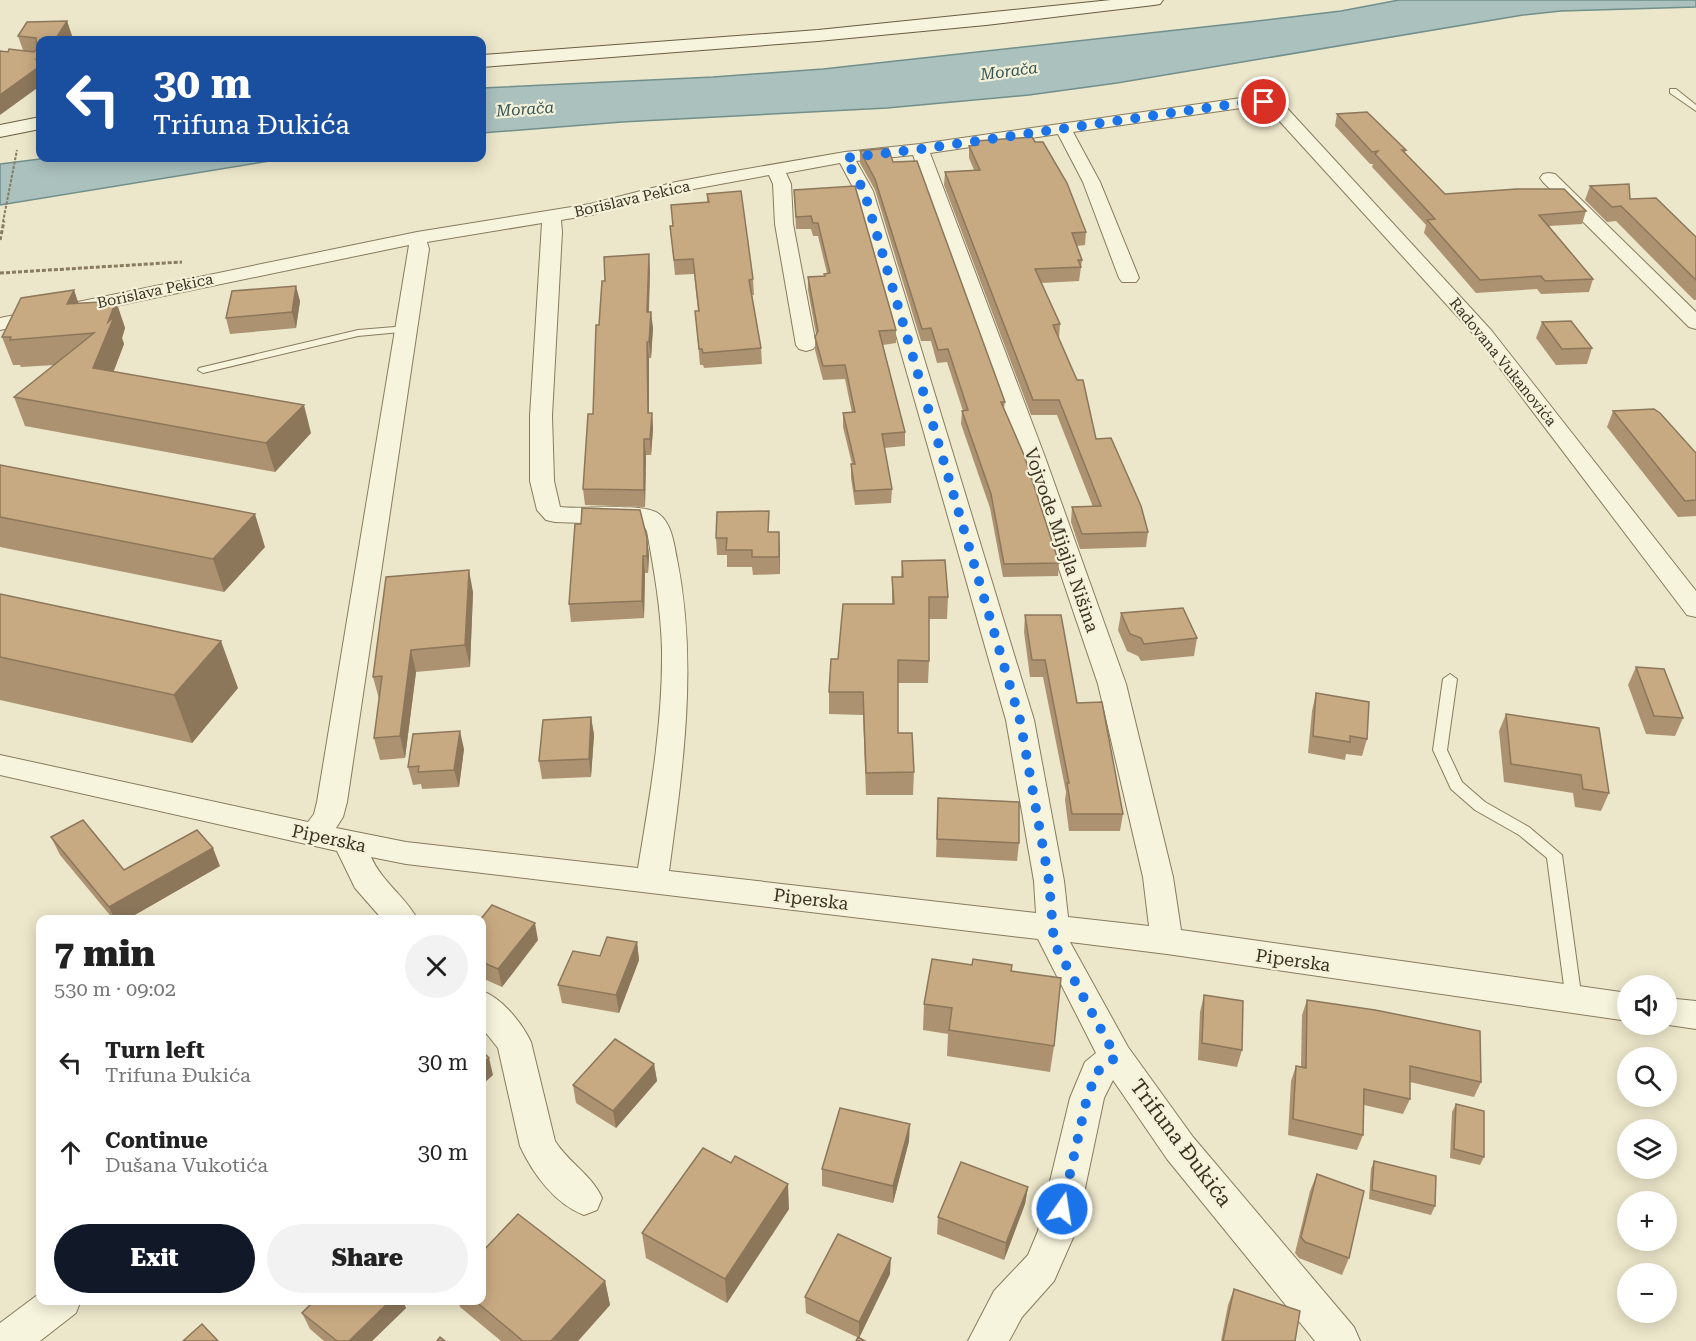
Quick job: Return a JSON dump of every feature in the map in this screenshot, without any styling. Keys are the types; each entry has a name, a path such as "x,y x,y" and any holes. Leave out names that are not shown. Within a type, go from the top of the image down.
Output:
{"main road":[{"path":"486,61 857,32 1154,0"},
{"path":"0,131 36,124"}],"street":[{"name":"Borislava Pekica","path":"0,324 417,238 591,209 676,187 845,158 1248,102 1269,103"},
{"name":"Radovana Vukanovića","path":"1269,103 1280,111 1484,334 1696,609"},
{"path":"1062,128 1078,152 1088,173 1129,278"},
{"name":"Vojvode Mijajla Nišina","path":"921,149 1033,457 1112,684 1158,877 1167,941"},
{"name":"Trifuna Đukića","path":"845,158 864,191 1020,720 1049,881 1054,943 1062,962 1116,1057 1180,1148 1340,1341"},
{"path":"776,170 782,184 784,224 806,345"},
{"path":"1550,178 1696,323"},
{"path":"550,217 553,232 541,416 542,481 549,510 555,515 645,516 652,520 659,531 673,615 675,679 669,768 652,880"},
{"path":"315,836 328,817 332,802 419,249 417,238"},
{"name":"Piperska","path":"0,765 315,836 406,853 1167,941 1617,1006"},
{"path":"349,843 366,880 398,915"},
{"path":"486,1010 514,1042 538,1146 551,1167 584,1198"},
{"path":"1677,1013 1696,1015"},
{"path":"988,1341 1008,1304 1041,1268 1057,1231 1087,1098 1097,1072 1116,1057"},
{"path":"8,1341 55,1305"}],"lane":[{"path":"1673,91 1696,109"},
{"path":"203,370 358,333 406,329"},
{"path":"1450,680 1440,750 1455,785 1480,806 1524,831 1554,855 1574,1001"}],"path":[{"path":"0,240 17,150"},
{"path":"0,273 185,262"}],"water":[{"name":"Morača","path":"1399,0 1696,0 1696,7 1561,11 1523,15 1117,83 1029,95 887,108 622,122 486,133 486,88 713,77 823,69 1341,11"},
{"path":"36,160 36,162 263,162 0,205 0,164"}],"building":[{"path":"67,21 58,36 36,36 36,38 18,36 27,22"},
{"path":"9,49 34,52 36,50 36,69 0,95 0,51 8,52"},
{"path":"1367,112 1406,150 1402,150 1445,194 1517,189 1564,189 1586,211 1539,215 1593,279 1545,281 1541,276 1480,280 1427,220 1435,219 1375,154 1378,151 1372,152 1337,114"},
{"path":"1032,137 1035,142 1043,142 1067,183 1086,232 1072,233 1082,260 1078,260 1081,267 1035,269 1060,324 1053,325 1077,380 1083,380 1096,439 1111,438 1141,506 1148,532 1082,534 1072,507 1101,506 1059,400 1033,400 945,172 980,170 969,146 978,145 976,141"},
{"path":"888,148 893,162 917,161 1005,402 1001,402 1024,455 1059,563 1004,564 991,494 962,411 968,410 948,349 938,350 931,328 922,329 875,179 860,151"},
{"path":"1629,184 1630,199 1656,198 1696,237 1696,280 1621,206 1612,207 1590,186"},
{"path":"855,186 896,330 879,331 905,432 882,434 892,489 855,491 851,464 855,464 843,413 855,412 845,365 823,366 815,337 818,331 808,277 825,276 824,274 830,273 818,223 813,223 811,216 796,217 794,190"},
{"path":"741,191 753,279 749,280 761,348 703,353 702,349 699,349 695,311 699,311 693,259 674,260 670,226 673,226 671,205 709,202 707,194"},
{"path":"649,254 647,312 651,312 649,342 647,342 648,413 652,413 650,439 644,439 644,490 583,489 588,414 593,414 596,325 599,325 602,281 605,281 604,257"},
{"path":"296,286 292,312 226,318 232,291"},
{"path":"74,290 67,304 116,301 108,322 114,317 93,368 304,405 266,443 14,397 94,333 10,340 11,337 2,337 21,298"},
{"path":"1571,321 1592,348 1562,349 1542,322"},
{"path":"1654,409 1696,453 1696,500 1685,501 1613,411"},
{"path":"0,465 255,514 213,559 0,517"},
{"path":"582,508 640,510 647,538 647,556 643,556 642,601 569,604 575,524 581,524"},
{"path":"769,511 768,532 779,532 779,557 752,557 752,550 726,550 727,538 716,538 717,512"},
{"path":"945,560 948,597 929,597 929,661 898,660 898,733 912,733 914,772 866,773 863,692 829,692 831,659 838,659 843,604 894,604 892,577 903,577 902,561"},
{"path":"469,570 465,645 411,650 400,736 374,738 382,676 373,677 386,577"},
{"path":"0,594 221,641 174,695 0,657"},
{"path":"1183,608 1197,638 1144,644 1141,638 1130,634 1121,613"},
{"path":"1025,615 1061,615 1077,703 1102,702 1123,814 1072,814 1067,783 1069,783 1045,660 1032,660"},
{"path":"1636,667 1664,669 1683,718 1654,716"},
{"path":"1316,693 1369,702 1367,739 1350,736 1350,742 1313,736"},
{"path":"1506,714 1599,728 1609,793 1583,789 1581,775 1511,764"},
{"path":"591,717 589,759 539,761 543,720"},
{"path":"460,731 454,770 418,772 419,766 408,767 413,734"},
{"path":"938,798 1019,802 1019,843 937,839"},
{"path":"83,820 124,870 197,830 213,848 109,907 51,837"},
{"path":"492,905 535,923 498,969 486,964 486,915 484,915"},
{"path":"607,937 637,942 616,995 558,985 573,951 600,956"},
{"path":"932,959 972,965 973,959 1012,965 1011,971 1061,978 1054,1046 949,1030 952,1008 924,1004"},
{"path":"1204,995 1243,1001 1242,1050 1202,1043"},
{"path":"1307,1000 1375,1010 1480,1031 1481,1082 1410,1066 1410,1099 1364,1089 1363,1135 1293,1119 1296,1066 1306,1068"},
{"path":"615,1039 654,1064 613,1111 573,1085"},
{"path":"1456,1104 1484,1111 1484,1157 1454,1149"},
{"path":"840,1108 910,1124 893,1186 822,1169"},
{"path":"703,1148 731,1163 735,1156 788,1184 725,1279 642,1233"},
{"path":"1374,1161 1436,1176 1435,1206 1372,1190"},
{"path":"961,1162 1028,1187 1006,1243 938,1217"},
{"path":"1317,1174 1364,1191 1349,1258 1305,1242 1301,1237"},
{"path":"518,1214 605,1281 551,1341 523,1341 480,1305 486,1305 486,1248"},
{"path":"838,1234 891,1258 859,1322 805,1297"},
{"path":"1234,1289 1300,1311 1295,1341 1223,1341"},
{"path":"310,1305 386,1305 349,1341 337,1341 302,1313"},
{"path":"202,1324 218,1341 183,1341"}],"route":[{"path":"1062,1209 1087,1098 1097,1072 1116,1057 1062,962 1054,943 1049,881 1020,720 864,191 845,158 1254,101 1264,102"}]}
